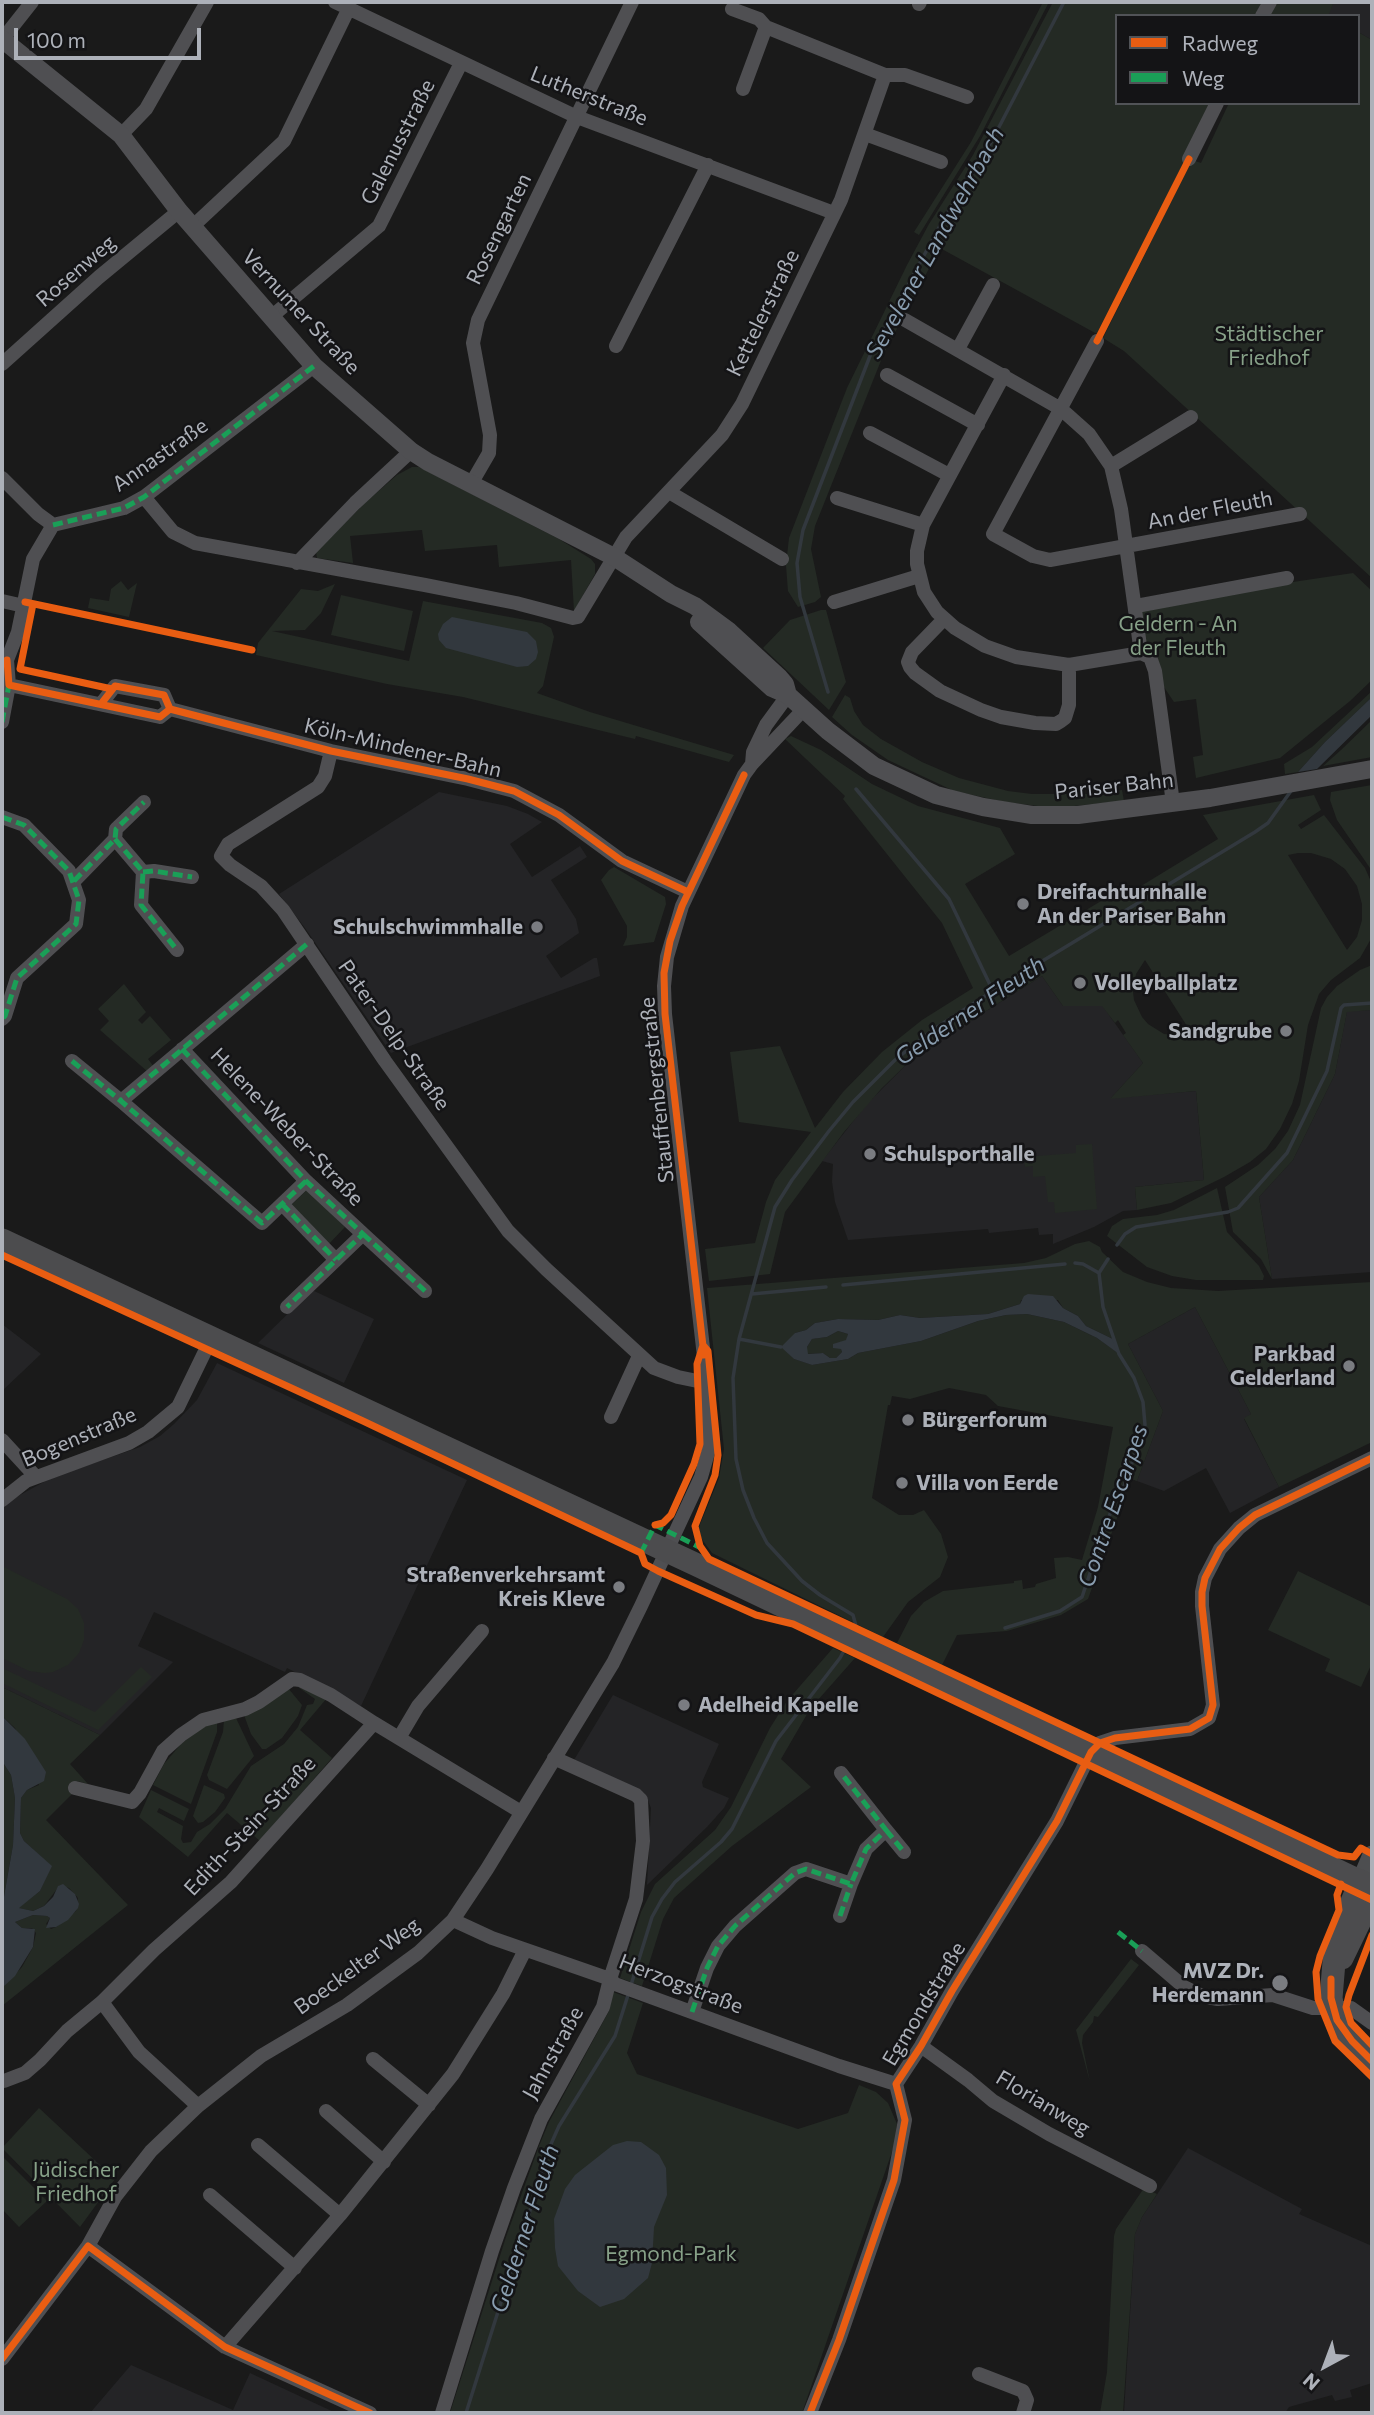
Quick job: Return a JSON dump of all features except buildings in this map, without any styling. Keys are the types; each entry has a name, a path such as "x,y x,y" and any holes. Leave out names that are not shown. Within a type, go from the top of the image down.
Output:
{"main road":[{"path":"2,1240 1091,1752 1368,1888"},
{"path":"1372,1855 1368,1888 1342,1922 1331,1979 1333,2009 1343,2030 1372,2061"}],"street":[{"path":"2,40 32,2"},
{"path":"121,135 146,109 206,2"},
{"name":"Rosengarten","path":"471,484 489,453 490,435 473,343 478,320 632,2"},
{"path":"192,226 284,141 342,5"},
{"name":"Lutherstraße","path":"342,5 577,117 834,214"},
{"path":"732,9 759,19 766,27 886,75 905,75 967,97"},
{"path":"743,89 766,27"},
{"name":"Vernumer Straße","path":"2,40 121,135 179,211 314,366 411,451 614,557 671,594 695,606 729,631 779,677 785,684 788,695 804,709"},
{"name":"Galenusstraße","path":"271,317 379,226 461,64"},
{"name":"Kettelerstraße","path":"614,557 626,537 722,435 743,404 834,214 886,75"},
{"path":"1189,159 1216,105"},
{"path":"865,134 941,162"},
{"path":"616,346 708,165"},
{"name":"Rosenweg","path":"2,364 99,277 179,211"},
{"path":"958,349 993,285"},
{"name":"An der Fleuth","path":"905,320 1061,409 1089,434 1111,466 1121,509 1141,653 1150,657 1155,671 1173,803"},
{"path":"1097,341 993,534 1033,556 1050,561 1127,547"},
{"name":"Annastraße","path":"53,525 124,508 144,497 314,366"},
{"path":"887,375 978,425"},
{"path":"1004,375 923,525 917,551 919,576 930,603 944,619 971,639 1001,652 1030,660 1069,665 1141,653"},
{"path":"1111,466 1191,417"},
{"path":"870,433 949,475"},
{"path":"298,563 355,503 411,451"},
{"path":"2,478 53,525 33,559 16,641 5,663 9,685 2,722"},
{"path":"669,492 782,559"},
{"path":"144,497 173,532 184,539 516,603 573,618 582,614 614,557"},
{"path":"837,498 923,525"},
{"name":"An der Fleuth","path":"1127,547 1300,514"},
{"path":"834,601 919,576"},
{"path":"1136,606 1287,578"},
{"path":"2,601 24,606"},
{"path":"944,619 912,652 908,662 910,667 940,691 981,710 1001,717 1056,724 1065,718 1069,705 1069,665"},
{"name":"Köln-Mindener-Bahn","path":"9,685 160,717 170,709"},
{"name":"Köln-Mindener-Bahn","path":"102,704 115,686 163,695 170,709 331,751 514,791 559,816 622,861 688,892"},
{"name":"Stauffenbergstraße","path":"751,764 753,752 766,725 788,695"},
{"name":"Stauffenbergstraße","path":"667,1552 707,1461 710,1430 707,1382 664,1000 664,973 670,941 688,892 732,799 751,764 804,709"},
{"name":"Pariser Bahn","path":"804,709 874,766 913,786 958,802 1009,812 1078,816 1173,803 1372,769"},
{"name":"Pater-Delp-Straße","path":"331,751 325,776 318,786 228,844 221,856 269,893 501,1223 639,1356 665,1373 707,1382"},
{"path":"74,881 115,839 116,829 144,802"},
{"path":"2,817 24,825 69,870 79,900 76,924 18,978 2,1019"},
{"path":"115,839 143,872 141,905 177,950"},
{"path":"143,872 154,871 192,877"},
{"path":"121,1101 307,944"},
{"name":"Helene-Weber-Straße","path":"182,1049 306,1181 425,1292"},
{"path":"72,1061 262,1223 306,1181"},
{"path":"282,1205 336,1260"},
{"name":"Helene-Weber-Straße","path":"287,1307 363,1234"},
{"name":"Bogenstraße","path":"2,1500 26,1481 129,1443 174,1411 211,1339"},
{"path":"611,1417 639,1356"},
{"path":"2,1440 36,1477"},
{"path":"1091,1752 1100,1743 1115,1738 1190,1729 1209,1718 1213,1705 1202,1592 1205,1578 1220,1549 1238,1528 1255,1515 1372,1458"},
{"name":"Boeckelter Weg","path":"2,2359 88,2246 115,2197 151,2151 198,2106 261,2056 347,2005 418,1953 453,1920 613,1663 667,1552"},
{"path":"399,1738 418,1706 482,1631"},
{"path":"75,1788 132,1802 140,1793 163,1751 181,1735 203,1720 245,1709 260,1702 292,1679 300,1680 331,1695 521,1812"},
{"name":"Edith-Stein-Straße","path":"4,2081 33,2066 154,1950 231,1882 374,1723"},
{"name":"Egmondstraße","path":"810,2413 839,2340 894,2180 905,2120 896,2084 1057,1821 1091,1752"},
{"name":"Jahnstraße","path":"442,2413 514,2188 541,2119 603,2007 636,1899 643,1841 641,1800 636,1795 554,1758"},
{"path":"841,1773 904,1852"},
{"path":"840,1916 866,1849 886,1830"},
{"path":"691,2012 718,1946 735,1926 795,1873 806,1868 851,1884"},
{"name":"Herzogstraße","path":"453,1920 691,2012 896,2084"},
{"path":"226,2347 340,2216 453,2074 525,1950"},
{"path":"1142,1951 1184,1987 1202,1996 1226,1999 1266,1994 1313,2008 1352,2008 1372,2023"},
{"path":"103,2001 139,2052 198,2106"},
{"name":"Florianweg","path":"921,2046 993,2102 1150,2186"},
{"path":"373,2059 429,2105"},
{"path":"326,2112 384,2162"},
{"path":"258,2145 340,2216"},
{"path":"210,2195 295,2268"},
{"path":"88,2246 226,2347 370,2413"},
{"path":"979,2374 1023,2391 1027,2400 1023,2413"}],"shaded area":[{"path":"1334,2 1372,2 1372,40 1360,33 1360,14 1328,14"},
{"path":"452,617 527,632 536,641 536,659 528,666 517,667 446,648 439,640 438,634 443,624"},
{"path":"1372,697 1372,715 1317,769 1298,772 1325,742"},
{"path":"439,792 507,806 542,822 510,844 532,877 580,846 587,857 551,880 576,919 579,933 546,956 561,978 597,958 600,976 391,1053 279,894"},
{"path":"1042,976 1063,1006 1102,1005 1143,1063 1111,1098 1196,1091 1204,1180 1135,1187 1137,1210 1123,1211 1094,1227 1053,1244 1053,1234 1039,1235 1038,1228 989,1233 988,1229 848,1240 835,1202 833,1164 822,1161 866,1105 908,1063 938,1041"},
{"path":"1372,1010 1372,1272 1272,1279 1259,1197 1293,1160 1335,1074 1347,1011"},
{"path":"312,1290 374,1319 344,1383 258,1343"},
{"path":"1024,1296 1053,1296 1063,1308 1078,1316 1086,1326 1115,1340 1119,1354 1097,1338 1064,1322 1027,1314 978,1321 921,1341 812,1365 794,1359 781,1347 795,1333 806,1330 815,1323 838,1319 878,1320 900,1315 920,1318 988,1314 1020,1304","holes":["838,1331 848,1334 846,1340 833,1344 833,1348 841,1349 842,1352 836,1358 830,1358 823,1353 808,1354 807,1347 812,1339 827,1337"]},
{"path":"1195,1307 1251,1414 1244,1419 1279,1487 1230,1513 1206,1468 1164,1491 1137,1481 1163,1411 1128,1344"},
{"path":"2,1324 41,1354 2,1391"},
{"path":"217,1363 467,1480 361,1706 287,1668 285,1672 154,1612 138,1646 173,1662 100,1735 2,1687 2,1505 51,1478 140,1447 160,1436 197,1400"},
{"path":"613,1695 719,1744 702,1782 703,1787 729,1798 707,1827 647,1885 651,1808 647,1798 574,1760"},
{"path":"2,1716 25,1739 46,1772 44,1781 27,1790 21,1798 20,1833 24,1841 52,1866 40,1891 19,1908 33,1911 44,1906 53,1897 58,1886 63,1884 75,1894 79,1904 68,1920 56,1927 46,1928 50,1918 47,1916 33,1915 15,1922 22,1928 35,1929 33,1947 15,1976 2,1988 2,1908 13,1845 15,1798 11,1775 2,1761"},
{"path":"627,2141 641,2142 659,2155 666,2168 667,2195 654,2227 652,2263 648,2278 624,2299 600,2307 578,2291 558,2266 554,2219 565,2189 575,2175 613,2145"},
{"path":"1188,2148 1302,2209 1299,2214 1372,2246 1372,2383 1350,2390 1352,2397 1335,2401 1332,2395 1289,2407 1285,2413 1124,2413 1135,2234 1142,2217"},
{"path":"131,2365 233,2410 250,2373 336,2413 90,2413"}],"green space":[{"path":"1043,2 1049,2 980,136 919,235 914,232 971,142"},
{"path":"1053,2 1266,2 1256,14 1115,14 1115,105 1213,105 1097,334 940,248 884,353 815,526 811,549 821,597 815,602 798,607 788,591 786,565 789,538 847,388 929,224 973,155"},
{"path":"1275,2 1334,2 1329,14 1269,14"},
{"name":"Städtischer Friedhof","path":"1360,33 1372,40 1372,578 1124,351 1103,338 1192,160 1201,163 1228,105 1360,105"},
{"path":"412,467 419,467 559,539 591,559 595,564 595,574 574,611 571,560 499,567 497,545 425,551 422,530 350,536 353,563 317,558 316,552 367,501 397,475"},
{"name":"Geldern - An der Fleuth","path":"1353,573 1372,591 1372,680 1280,758 1196,778 1193,757 1203,755 1196,699 1174,702 1141,653 1140,605"},
{"path":"121,581 128,590 137,583 129,617 88,608 90,598 109,601 111,589"},
{"path":"335,584 321,613 305,630 272,631 409,661 423,601 542,623 551,628 554,637 543,686 537,693 590,712 734,755 729,762 636,736 635,739 463,697 387,684 256,655 258,643 301,589 318,591"},
{"path":"341,595 413,611 404,651 331,635"},
{"path":"826,610 846,682 829,710 763,648 790,620"},
{"path":"1372,691 1372,697 1298,772 1285,774 1284,764 1312,747"},
{"path":"845,695 850,698 863,725 881,739 922,762 959,778 1008,791 1032,794 1087,794 1122,790 1124,801 1054,808 1005,802 954,791 888,760 852,735 832,717"},
{"path":"1372,720 1372,757 1323,766 1341,750"},
{"path":"791,736 821,750 872,784 918,806 1000,828 1015,854 965,884 1009,956 1123,888 1128,894 1218,839 1203,815 1314,795 1321,810 1298,825 1301,829 1324,815 1365,868 1372,884 1372,937 1360,958 1331,980 1319,994 1308,1025 1299,1081 1292,1104 1280,1129 1266,1149 1224,1177 1171,1203 1137,1210 1135,1187 1204,1180 1196,1091 1110,1099 1143,1063 1123,1035 1126,1033 1118,1020 1115,1023 1102,1006 1063,1006 1042,976 938,1041 908,1063 882,1088 844,1132 785,1212 770,1274 709,1281 705,1249 755,1243 775,1180 811,1132 739,1122 730,1052 780,1046 815,1128 843,1092 882,1052 922,1020 973,988 942,923 843,799 845,796 785,739","holes":["1311,853 1331,859 1345,869 1357,886 1362,904 1362,920 1357,937 1347,950 1288,855","1145,960 1192,1034 1164,1034 1142,1017 1133,992 1136,974"]},
{"path":"1372,785 1372,871 1337,820 1330,800 1331,792"},
{"path":"614,867 665,897 666,904 654,942 623,946 627,937 627,926 601,880"},
{"path":"1372,965 1372,1010 1347,1012 1335,1074 1293,1160 1259,1197 1272,1279 1261,1259 1233,1232 1225,1187 1258,1165 1275,1149 1288,1131 1300,1105 1321,1008 1337,986"},
{"path":"124,984 146,1012 138,1020 142,1024 150,1016 171,1040 148,1059 154,1067 148,1072 100,1030 109,1021 98,1009"},
{"path":"1092,1144 1097,1209 1055,1213 1054,1202 1048,1202 1045,1176 1033,1177 1033,1166 1025,1167 1024,1157 1076,1153 1076,1145"},
{"path":"1217,1188 1227,1232 1259,1266 1263,1280 1196,1280 1172,1276 1147,1267 1107,1236 1112,1226 1123,1219 1174,1210"},
{"path":"308,1189 345,1227 327,1246 289,1207"},
{"path":"1089,1241 1100,1247 1123,1272 1171,1288 1218,1291 1372,1282 1372,1442 1279,1487 1244,1418 1251,1414 1195,1307 1128,1344 1163,1411 1137,1481 1131,1479 1088,1599 1061,1615 1007,1631 957,1635 942,1665 897,1643 911,1616 924,1602 943,1591 1022,1580 1023,1589 1056,1578 1054,1558 1082,1560 1098,1507 1113,1427 998,1406 986,1395 949,1388 910,1399 892,1396 888,1405 872,1498 899,1515 913,1515 924,1510 941,1534 948,1557 940,1577 908,1602 883,1637 712,1553 701,1538 699,1527 719,1478 724,1449 707,1288 1024,1263 1046,1258 1075,1244","holes":["1021,1300 1058,1300 1063,1308 1078,1316 1086,1326 1115,1340 1118,1353 1097,1338 1064,1322 1027,1314 978,1321 921,1341 812,1365 794,1359 788,1353 795,1333 806,1330 815,1323 838,1319 878,1320 900,1315 920,1318 988,1314 1020,1304"]},
{"path":"838,1331 848,1334 847,1340 834,1348 841,1348 842,1352 836,1358 830,1358 823,1353 807,1354 807,1347 812,1339 827,1337"},
{"path":"2,1566 67,1599 78,1609 84,1623 84,1640 79,1653 68,1665 44,1673 29,1671 2,1658"},
{"path":"1298,1571 1372,1607 1372,1663 1361,1687 1325,1671 1330,1659 1268,1630"},
{"path":"833,1648 855,1658 810,1709 781,1759 811,1787 732,1846 674,1898 663,1919 642,1986 620,1978 641,1912 655,1884 715,1830 731,1807 770,1728 787,1701"},
{"path":"141,1667 152,1677 98,1730 2,1683 2,1668 95,1712"},
{"path":"2,1687 100,1735 70,1764 88,1784 77,1781 73,1793 46,1820 128,1905 2,2006 2,1988 22,1967 33,1947 36,1933 32,1928 22,1928 15,1922 33,1915 47,1916 50,1918 46,1924 51,1929 76,1911 78,1898 69,1888 60,1885 44,1906 33,1911 18,1908 40,1891 51,1866 24,1841 20,1833 21,1798 27,1790 39,1785 15,1728 2,1716"},
{"path":"298,1687 327,1698 300,1730 332,1758 260,1841 227,1813 188,1857 139,1817 151,1790 189,1809 184,1821 159,1808 157,1812 183,1826 183,1843 191,1842 197,1832 225,1809 251,1766 284,1744 298,1727 307,1705 313,1704 315,1699"},
{"path":"288,1688 302,1705 298,1716 282,1738 262,1749 251,1734 244,1715"},
{"path":"236,1718 254,1756 227,1789 209,1780 207,1775 223,1732 224,1720"},
{"path":"217,1721 217,1732 191,1804 153,1785 164,1764 181,1744 200,1729"},
{"path":"2,1761 11,1775 15,1798 13,1845 2,1908"},
{"path":"204,1785 224,1794 225,1798 215,1812 198,1823 193,1816"},
{"path":"1131,1959 1139,1965 1098,2017 1094,2016 1093,2022 1083,2035 1082,2043 1090,2082 1076,2030"},
{"name":"Egmond-Park","path":"613,1992 643,2003 627,2053 637,2074 798,2129 848,2113 859,2085 876,2092 888,2103 897,2124 895,2143 802,2413 450,2413 506,2237 539,2146 549,2122 609,2011"},
{"name":"Jüdischer Friedhof","path":"39,2108 115,2179 80,2227 2,2148"},
{"path":"2,2156 47,2201 19,2227 2,2209"},
{"path":"1144,2188 1157,2194 1135,2234 1123,2413 1100,2413 1107,2372 1114,2236"}],"waterway":[{"name":"Sevelener Landwehrbach","path":"828,692 800,597 797,563 803,530 870,356 943,220 986,152 1064,2"},
{"name":"Sevelener Landwehrbach","path":"856,789 949,899 993,991"},
{"name":"Gelderner Fleuth","path":"853,1632 856,1626 853,1615 802,1581 767,1543 743,1490 736,1459 733,1378 739,1339 775,1207 829,1131 853,1102 895,1060 931,1031 993,991 1255,832 1268,823 1291,791"},
{"name":"Contre Escarpes","path":"1117,1245 1125,1234 1136,1227 1228,1212 1238,1208 1287,1153 1327,1071 1341,1008 1344,1005 1372,1003"},
{"name":"Contre Escarpes","path":"1005,1628 1060,1611 1082,1597 1112,1508 1123,1489 1145,1425 1143,1402 1134,1378 1119,1354 1103,1307 1099,1273 1108,1259"},
{"path":"1075,1263 1083,1264 1099,1273"},
{"path":"843,1285 1065,1264"},
{"path":"752,1294 826,1287"},
{"path":"739,1339 781,1347"},
{"name":"Gelderner Fleuth","path":"631,1985 652,1917 662,1899 675,1882 732,1829 776,1741 840,1658 847,1645"},
{"name":"Gelderner Fleuth","path":"466,2413 551,2144 559,2126 615,2036 629,1992"}],"marked path":[{"path":"53,525 124,508 144,497 314,366"},
{"path":"2,722 9,685 15,686"},
{"path":"74,881 115,839 116,829 144,802"},
{"path":"2,817 24,825 69,871 79,900 76,924 17,978 2,1019"},
{"path":"115,839 143,872 141,905 177,950"},
{"path":"143,872 154,871 192,877"},
{"path":"306,1181 262,1223 121,1101 307,944"},
{"path":"182,1049 306,1181 363,1234 287,1307"},
{"path":"72,1061 121,1101"},
{"path":"282,1204 336,1260"},
{"path":"363,1234 425,1291"},
{"path":"641,1553 655,1525 701,1548"},
{"path":"692,2012 707,1968 718,1946 735,1926 795,1873 806,1869 851,1884 866,1849 886,1830 841,1773"},
{"path":"886,1830 904,1852"},
{"path":"840,1916 851,1884"},
{"path":"1118,1932 1142,1951"}],"cycle path":[{"path":"1097,341 1189,159"},
{"path":"25,602 252,650"},
{"path":"33,604 20,669 112,689"},
{"path":"7,660 9,685 160,717 170,709"},
{"path":"101,704 115,686 164,695 170,709 331,751 514,791 559,815 622,861 688,892"},
{"path":"704,1355 665,1014 664,973 670,941 682,906 744,775"},
{"path":"2,1255 363,1421 641,1553 645,1564 658,1571 756,1615 793,1624 1372,1900"},
{"path":"703,1345 708,1351 718,1455 715,1475 695,1526 700,1546 709,1559 1338,1855 1354,1857 1361,1848 1372,1854"},
{"path":"655,1525 663,1523 671,1515 700,1444 697,1364 703,1345"},
{"path":"810,2413 839,2340 894,2180 905,2120 896,2084 1057,1821 1091,1752 1100,1743 1115,1738 1190,1729 1209,1718 1213,1705 1202,1592 1205,1578 1220,1549 1255,1515 1372,1458"},
{"path":"1341,1884 1337,1895 1339,1910 1316,1972 1318,1999 1335,2041 1372,2077"},
{"path":"1372,1935 1346,2007 1351,2023 1372,2045"},
{"path":"1331,1979 1331,1998 1337,2020 1352,2041 1372,2061"},
{"path":"2,2359 88,2246 225,2347 370,2413"}],"place":[{"name":"Dreifachturnhalle An der Pariser Bahn","path":"1023,904"},
{"name":"Schulschwimmhalle","path":"537,927"},
{"name":"Volleyballplatz","path":"1080,983"},
{"name":"Sandgrube","path":"1286,1031"},
{"name":"Schulsporthalle","path":"870,1154"},
{"name":"Parkbad Gelderland","path":"1349,1366"},
{"name":"Bürgerforum","path":"908,1420"},
{"name":"Villa von Eerde","path":"902,1483"},
{"name":"Straßenverkehrsamt Kreis Kleve","path":"619,1587"},
{"name":"Adelheid Kapelle","path":"684,1705"},
{"name":"MVZ Dr. Herdemann","path":"1280,1983"}]}
